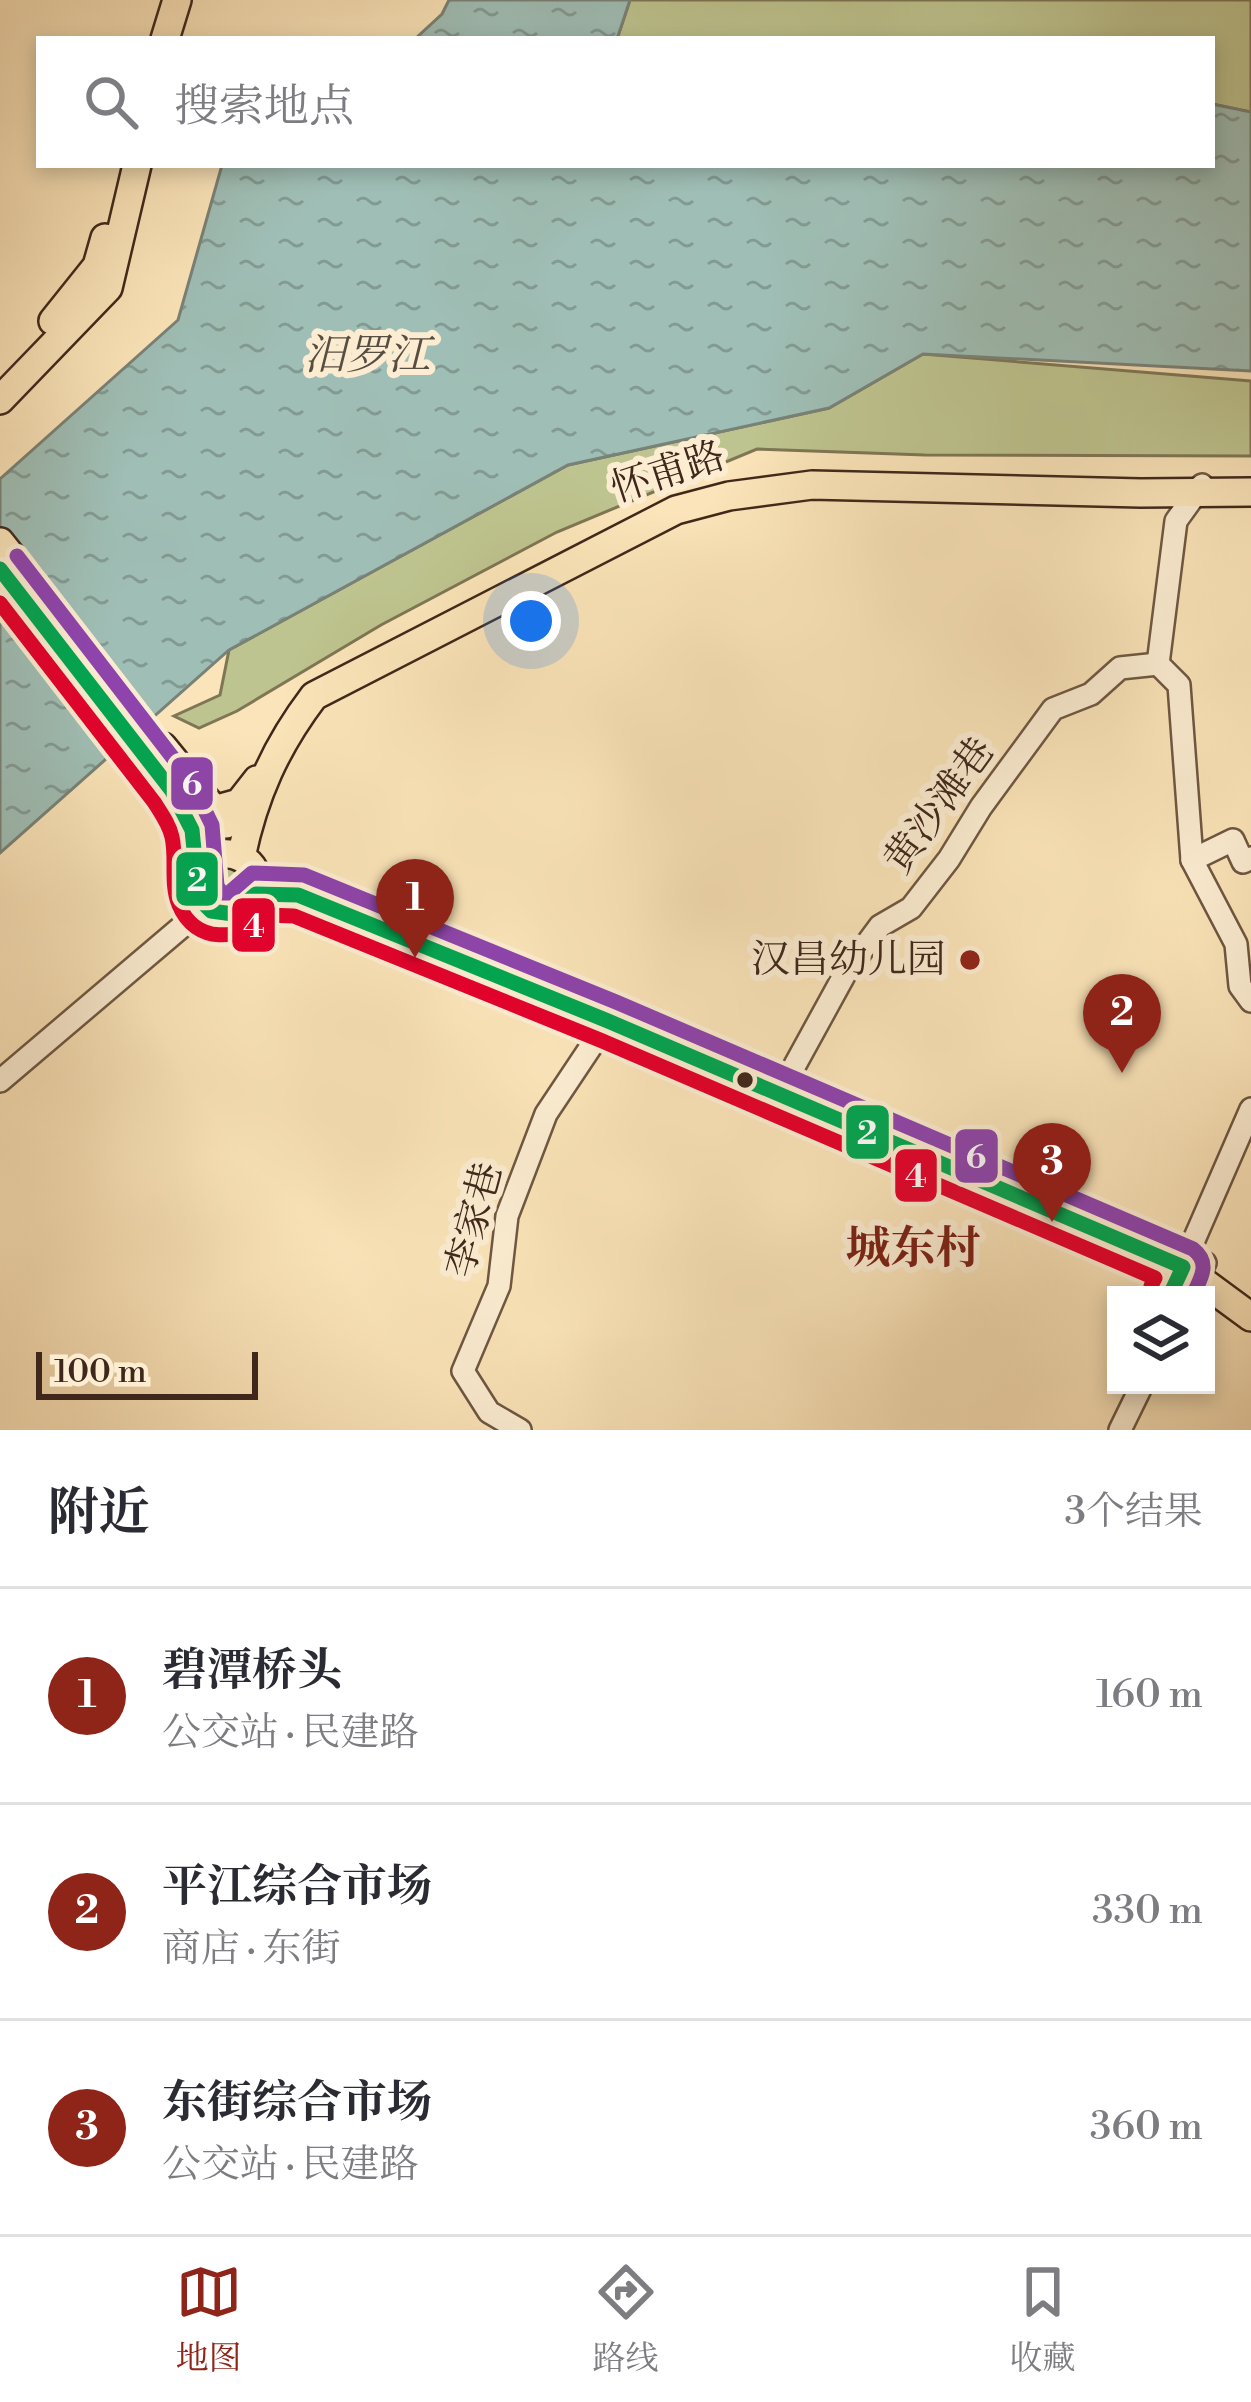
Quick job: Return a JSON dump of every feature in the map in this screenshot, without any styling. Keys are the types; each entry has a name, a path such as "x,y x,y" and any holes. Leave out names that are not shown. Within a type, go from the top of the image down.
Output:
{"main road":[{"path":"170,36 181,0"},
{"path":"0,379 97,266 126,168"},
{"path":"0,400 108,288 136,168"},
{"name":"怀甫路","path":"214,810 238,803 255,784 276,732 308,688 636,519 684,501 726,489 813,477 1251,488"},
{"path":"236,855 283,736 314,696 676,510 729,496 812,485 1142,493 1200,488"},
{"path":"0,542 175,777 197,842 195,890 202,904 223,916 233,915 243,910 256,888 249,863 236,855 211,856 197,871"},
{"path":"0,569 175,777 214,810 233,836 236,855"},
{"path":"256,888 301,884 1251,1297"},
{"path":"256,888 298,895 786,1092"},
{"path":"1192,1271 1251,1317"}],"street":[{"path":"1200,488 1176,521 1158,664 1179,685 1192,860 1244,941 1240,986 1251,1001"},
{"name":"黄沙滩巷","path":"786,1092 846,973 880,926 911,908 950,859 981,807 1053,709 1091,694 1120,668 1158,664"},
{"path":"1192,860 1233,840 1244,862 1251,858"},
{"path":"0,1070 202,904"},
{"path":"0,1081 202,904"},
{"name":"李家巷","path":"520,1430 494,1424 464,1371 499,1286 508,1216 546,1114 608,1021"},
{"path":"1192,1271 1251,1109"},
{"path":"1117,1428 1126,1394"},
{"path":"1117,1428 1137,1394"}],"green space":[{"path":"630,0 1251,0 1251,112 1215,105 1215,36 618,36"},
{"path":"923,354 1251,381 1251,456 925,455 757,449 557,532 381,625 237,711 199,728 174,716 220,695 229,650 568,465 829,408"},
{"path":"212,866 236,866 245,882 241,895 231,903 212,900 204,877"}],"water":[{"path":"449,0 630,0 618,36 418,36 442,14"},
{"name":"汨罗江","path":"1215,105 1251,112 1251,371 923,354 829,408 568,465 229,650 0,853 0,479 178,320 221,168 1215,168"}],"transit line":[{"name":"6","path":"17,556 190,780 212,825 217,886 222,893 229,893 252,873 304,875 616,1002 1193,1249 1203,1265 1197,1286"},
{"name":"2","path":"0,569 172,791 192,830 199,899 211,911 233,914 256,894 298,895 608,1021 1183,1267 1174,1286"},
{"name":"4","path":"0,603 162,814 172,837 176,897 196,927 231,934 266,915 294,916 600,1040 1155,1278 1151,1286"}],"place":[{"name":"碧潭桥头","path":"415,958"},
{"name":"汉昌幼儿园","path":"970,960"},
{"name":"平江综合市场","path":"1122,1073"},
{"name":"东街综合市场","path":"1052,1222"}],"district":[{"name":"城东村","path":"913,1249"}]}
